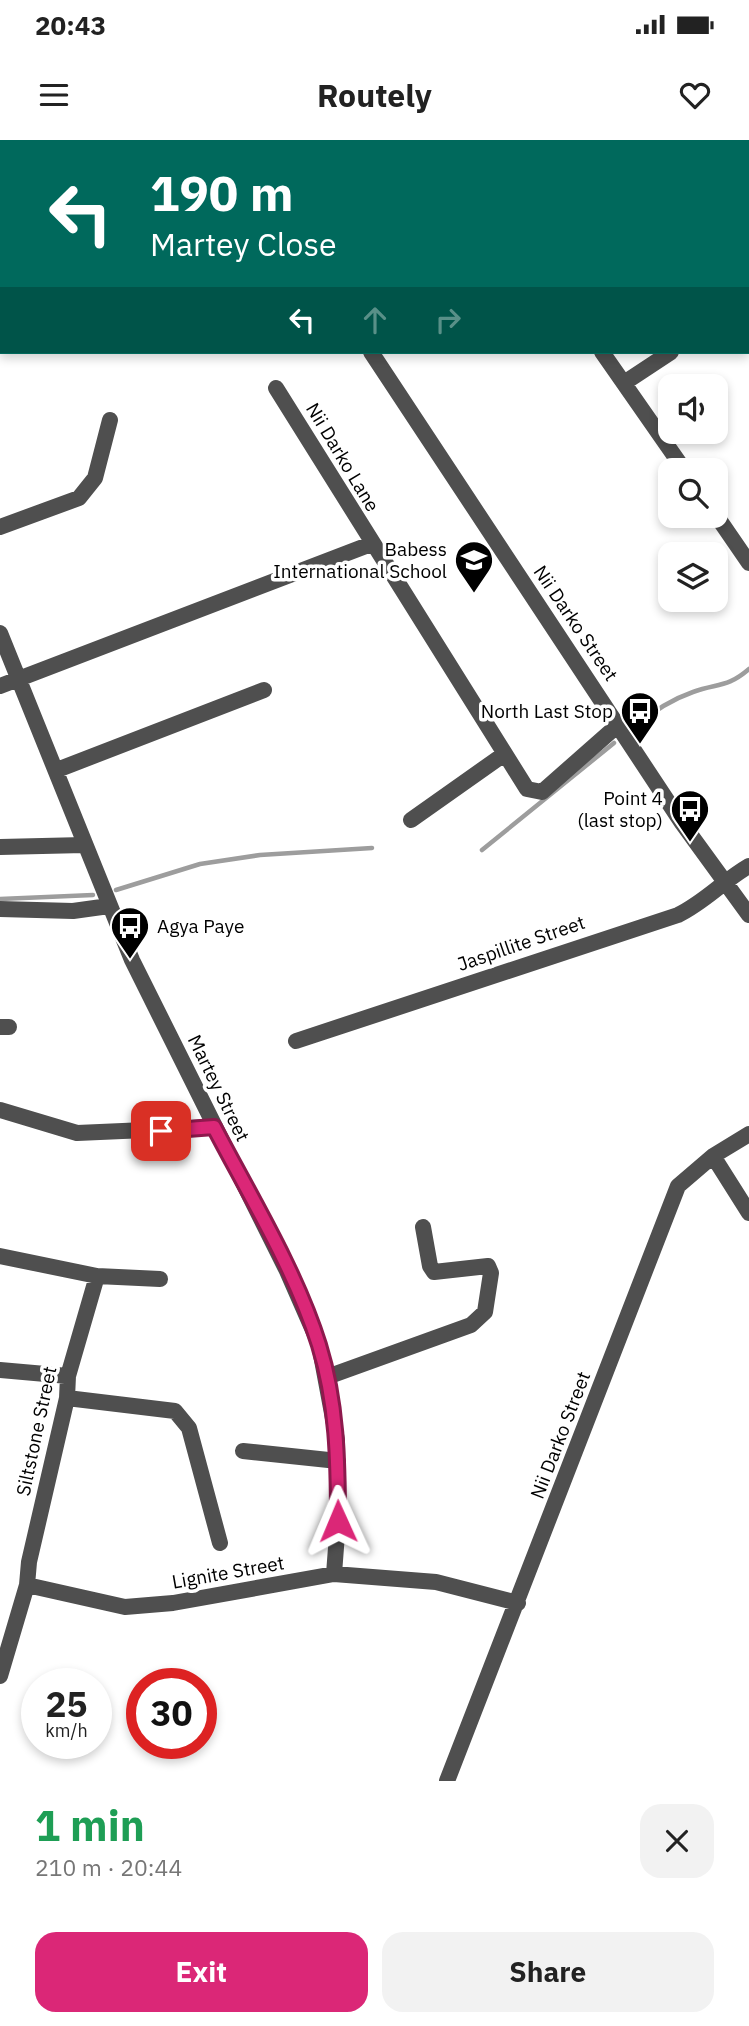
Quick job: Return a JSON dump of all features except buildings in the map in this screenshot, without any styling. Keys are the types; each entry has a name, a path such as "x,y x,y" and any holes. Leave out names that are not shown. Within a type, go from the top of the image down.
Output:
{"street":[{"name":"Nii Darko Street","path":"372,354 682,823 749,915"},
{"path":"603,354 676,458"},
{"path":"624,383 668,354"},
{"name":"Nii Darko Lane","path":"276,388 503,755 527,789 542,792 620,727"},
{"path":"0,527 79,498 89,489 110,420"},
{"path":"725,528 749,563"},
{"path":"0,686 371,544"},
{"name":"Martey Street","path":"0,633 132,960 304,1308 327,1377 338,1461 338,1521 334,1574"},
{"path":"57,769 264,690"},
{"path":"411,820 503,755"},
{"path":"0,847 85,845"},
{"name":"Jaspillite Street","path":"296,1041 694,907 710,896 724,880 749,866"},
{"path":"0,909 73,911 110,906"},
{"path":"0,1110 78,1133 214,1127"},
{"name":"Nii Darko Street","path":"447,1781 677,1186 713,1156 749,1134"},
{"path":"713,1156 749,1213"},
{"path":"327,1377 471,1325 485,1312 491,1273 488,1266 434,1272 430,1266 423,1227"},
{"path":"0,1256 97,1276 160,1279"},
{"name":"Siltstone Street","path":"0,1676 27,1585 29,1562 68,1398 68,1376 97,1276"},
{"path":"0,1370 68,1376"},
{"path":"68,1398 175,1411 189,1428 220,1543"},
{"path":"243,1451 338,1461"},
{"name":"Lignite Street","path":"27,1585 125,1607 173,1603 334,1574 436,1582 518,1603"}],"waterway":[{"path":"635,727 669,702 728,682 749,669"},
{"path":"482,850 614,743"},
{"path":"116,890 200,864 260,855 372,848"},
{"path":"0,899 93,895"}],"place":[{"name":"Babess International School","path":"474,594"},
{"name":"North Last Stop","path":"640,745"},
{"name":"Point 4 (last stop)","path":"690,843"},
{"name":"Agya Paye","path":"130,960"}],"route":[{"path":"161,1131 214,1127 304,1308 327,1377 337,1440 338,1521"}]}
